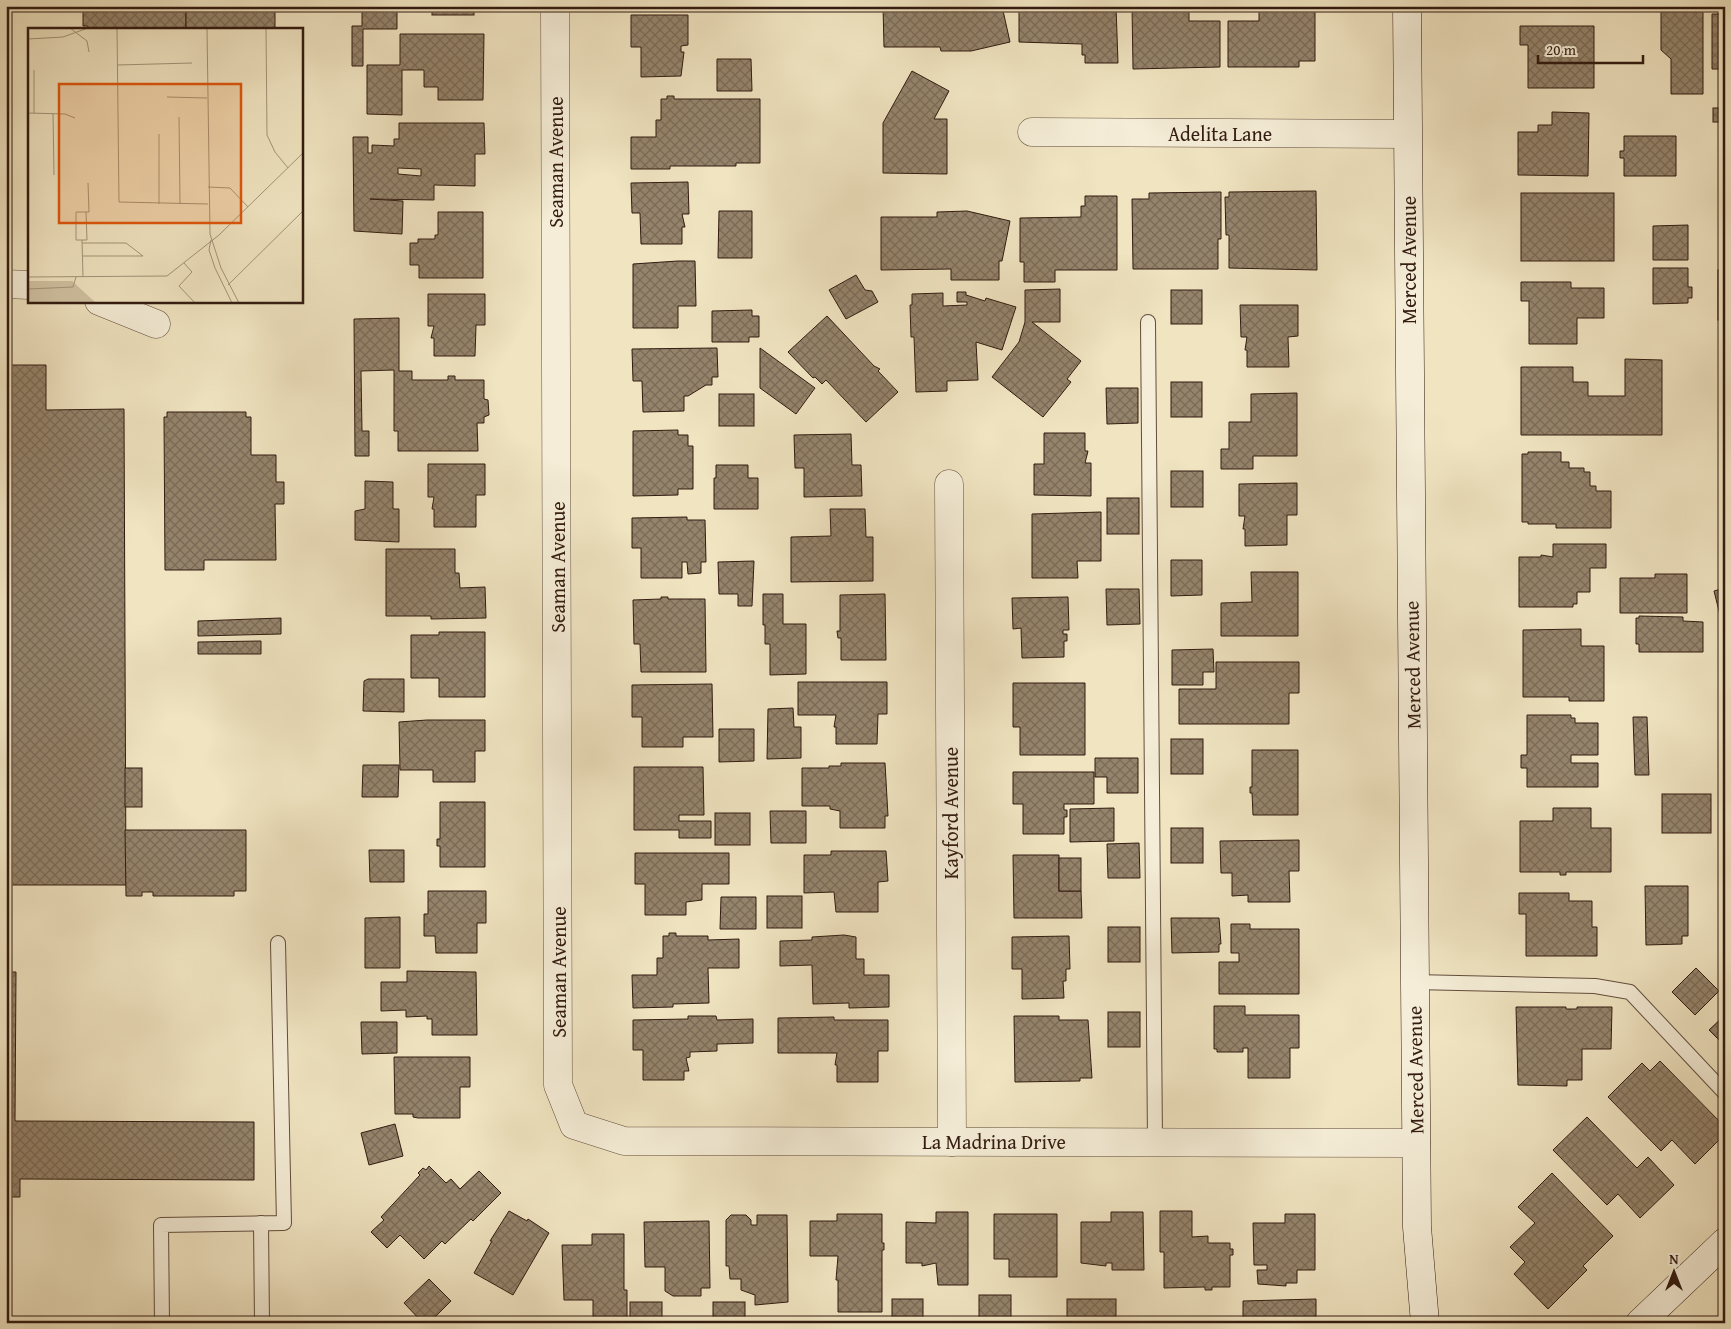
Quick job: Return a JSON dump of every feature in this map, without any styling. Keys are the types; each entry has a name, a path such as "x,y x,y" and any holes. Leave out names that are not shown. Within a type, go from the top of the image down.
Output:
{"street":[{"name":"Seaman Avenue","path":"555,6 558,1085 574,1125"},
{"name":"Merced Avenue","path":"1407,6 1417,1227 1425,1323"},
{"name":"Adelita Lane","path":"1032,132 1407,134"},
{"path":"6,284 28,285"},
{"path":"101,302 156,324"},
{"name":"Kayford Avenue","path":"949,484 952,1142"},
{"name":"La Madrina Drive","path":"574,1125 624,1141 1416,1143"},
{"path":"1640,1323 1725,1242"}],"lane":[{"path":"1148,322 1155,1141"},
{"path":"162,1323 161,1225 284,1223 278,943"},
{"path":"1414,982 1595,986 1630,992 1725,1093"},
{"path":"261,1223 262,1323"}],"building":[{"path":"83,6 186,6 186,28 88,28 88,26 83,26"},
{"path":"186,6 275,6 275,28 186,28"},
{"path":"362,6 397,6 397,29 363,29 363,66 352,66 352,26 362,26"},
{"path":"432,6 474,6 474,15 432,15"},
{"path":"883,6 1002,6 1010,42 971,51 941,51 940,47 884,47"},
{"path":"1019,6 1116,6 1118,63 1085,63 1085,55 1082,55 1082,44 1019,42"},
{"path":"1132,6 1189,6 1189,21 1220,21 1220,67 1133,69"},
{"path":"1259,6 1315,6 1315,61 1299,61 1299,67 1228,67 1228,21 1259,21"},
{"path":"1640,6 1694,6 1694,10 1640,11"},
{"path":"1661,12 1703,12 1703,94 1671,94 1671,59 1661,50"},
{"path":"1712,14 1725,14 1725,88 1720,88 1720,69 1712,69"},
{"path":"631,15 688,15 688,45 681,46 681,52 684,52 681,76 641,77 641,47 631,47"},
{"path":"1520,26 1594,26 1594,88 1528,88 1528,45 1520,45"},
{"path":"400,34 484,34 483,100 438,100 438,87 424,87 424,70 402,70 402,115 367,114 367,65 400,65"},
{"path":"717,59 751,59 752,91 717,91"},
{"path":"912,71 949,91 934,119 947,119 947,174 883,173 883,123"},
{"path":"667,96 674,96 674,99 760,99 760,163 736,163 736,166 670,166 670,169 631,169 631,137 656,137 656,120 661,120 661,99 667,99"},
{"path":"1713,108 1725,108 1725,122 1713,122"},
{"path":"1552,112 1589,113 1588,176 1518,175 1518,132 1538,132 1538,125 1552,125"},
{"path":"399,123 484,123 485,154 475,154 475,186 434,185 434,200 370,199 403,201 402,234 354,231 353,137 368,137 368,153 372,153 372,145 394,146 394,139 399,139","holes":["398,168 421,169 421,176 398,174"]},
{"path":"1624,136 1676,136 1676,176 1624,176 1624,158 1620,158 1620,151 1624,151"},
{"path":"688,182 689,214 682,214 685,227 682,227 682,244 641,244 640,213 632,213 631,183"},
{"path":"1316,191 1317,270 1229,268 1229,235 1226,235 1225,197 1229,197 1229,192"},
{"path":"1221,192 1221,239 1218,239 1218,269 1133,269 1132,199 1149,199 1149,193"},
{"path":"1521,193 1614,193 1614,261 1521,261"},
{"path":"1085,196 1117,196 1117,270 1055,270 1055,282 1024,282 1024,262 1020,262 1020,218 1081,217 1081,206 1085,206"},
{"path":"719,211 752,211 752,258 718,258"},
{"path":"967,211 1010,221 1002,261 999,261 999,280 951,280 951,269 881,270 881,217 937,217 937,212"},
{"path":"438,212 483,212 483,278 419,278 419,265 410,265 410,243 418,243 418,239 435,239 435,235 438,235"},
{"path":"1688,225 1688,260 1653,260 1653,226"},
{"path":"695,261 696,306 678,306 678,328 633,328 633,264"},
{"path":"1653,268 1688,268 1688,287 1692,287 1692,298 1688,298 1688,303 1653,304"},
{"path":"1718,270 1725,270 1725,320 1718,320"},
{"path":"856,275 865,290 872,291 878,302 846,319 829,290"},
{"path":"1521,282 1571,282 1571,288 1604,288 1604,318 1577,318 1577,344 1529,344 1529,301 1521,301"},
{"path":"1060,289 1060,322 1032,322 1081,361 1067,379 1071,382 1043,417 992,377 1019,342 1025,322 1025,290"},
{"path":"1171,290 1202,290 1202,324 1171,324"},
{"path":"957,292 966,292 966,295 985,301 986,298 1016,307 1002,350 976,342 978,380 947,381 947,391 916,392 914,337 911,337 910,305 912,305 912,294 943,293 943,306 967,305 967,302 957,302"},
{"path":"428,294 485,294 485,325 476,325 475,356 434,356 434,338 431,338 434,326 428,326"},
{"path":"1240,305 1298,305 1298,336 1288,337 1289,367 1247,367 1247,350 1245,350 1247,337 1241,337"},
{"path":"752,310 752,316 759,316 759,337 749,337 749,342 712,342 712,311"},
{"path":"827,316 874,366 880,369 878,371 898,392 866,422 826,380 822,384 815,377 813,378 788,352"},
{"path":"399,318 399,371 412,371 412,380 448,380 448,376 455,376 455,380 484,380 484,399 488,400 489,415 484,417 484,423 477,423 478,451 398,451 398,431 394,431 394,370 361,371 362,431 369,431 369,456 355,456 354,319"},
{"path":"717,348 718,377 712,377 712,385 706,385 688,396 684,396 684,411 643,412 642,381 633,381 632,349"},
{"path":"760,348 815,388 796,414 760,388"},
{"path":"1625,359 1662,360 1662,435 1521,435 1521,367 1573,367 1573,382 1588,382 1588,396 1625,396"},
{"path":"6,365 46,365 46,410 124,409 126,885 6,885"},
{"path":"1171,382 1202,382 1202,417 1171,417"},
{"path":"1106,388 1138,388 1138,423 1107,424"},
{"path":"1297,393 1297,456 1253,456 1253,469 1221,469 1221,449 1229,449 1229,422 1251,422 1251,394"},
{"path":"719,394 754,394 754,426 719,426"},
{"path":"167,412 246,412 246,417 251,417 251,455 276,455 276,482 284,482 284,504 275,504 276,560 204,560 204,570 165,570 164,417 167,417"},
{"path":"678,430 678,435 688,435 688,446 693,446 693,489 678,489 678,495 633,496 633,431"},
{"path":"1044,433 1085,433 1085,451 1088,451 1085,463 1091,463 1091,496 1034,495 1034,464 1044,464"},
{"path":"851,434 852,465 861,465 862,496 804,497 804,468 795,468 794,435"},
{"path":"1528,452 1561,452 1561,462 1569,462 1569,468 1584,468 1584,472 1590,472 1590,486 1596,486 1596,491 1611,491 1611,528 1556,528 1556,524 1528,524 1528,522 1522,522 1522,454 1528,454"},
{"path":"428,464 485,464 485,495 476,495 476,527 434,527 434,509 432,509 434,497 428,497"},
{"path":"716,465 748,465 748,478 758,478 758,509 714,509"},
{"path":"1171,471 1203,471 1203,507 1171,507"},
{"path":"365,481 393,482 393,509 399,509 399,542 355,540 355,511 365,509"},
{"path":"1297,483 1297,515 1287,515 1287,545 1245,546 1245,529 1243,529 1245,516 1239,516 1239,484"},
{"path":"1107,498 1139,498 1139,534 1107,534"},
{"path":"830,509 865,509 866,537 873,537 873,581 791,582 791,537 831,536"},
{"path":"1101,512 1101,561 1077,561 1078,578 1032,578 1032,514"},
{"path":"687,517 687,520 705,520 706,562 701,562 701,573 688,574 687,562 682,562 682,578 641,578 641,548 632,548 632,518"},
{"path":"1553,544 1606,544 1606,568 1590,568 1590,592 1577,592 1577,604 1573,604 1573,607 1519,607 1519,557 1541,557 1541,555 1553,557"},
{"path":"386,549 455,549 455,573 459,573 460,588 485,587 486,618 431,619 431,616 386,616"},
{"path":"1171,560 1202,560 1202,595 1171,596"},
{"path":"754,561 752,606 738,606 738,594 719,594 718,562"},
{"path":"1251,572 1298,572 1298,636 1221,636 1221,603 1252,602"},
{"path":"1655,574 1687,574 1687,613 1620,613 1620,578 1655,578"},
{"path":"1725,588 1725,618 1721,619 1714,591"},
{"path":"1106,589 1139,589 1140,624 1107,625"},
{"path":"763,594 783,594 783,624 806,624 806,674 770,675 770,644 765,644 765,625 763,625"},
{"path":"885,594 886,660 841,660 841,638 838,638 837,631 840,631 840,595"},
{"path":"661,597 668,597 668,599 705,599 706,672 641,672 640,644 634,644 633,600 661,599"},
{"path":"1068,597 1069,630 1063,630 1063,634 1067,634 1067,641 1064,641 1064,657 1022,658 1021,628 1013,629 1012,598"},
{"path":"1639,616 1683,617 1683,621 1703,622 1703,652 1639,652 1639,644 1636,644 1636,618 1639,618"},
{"path":"281,618 281,634 198,636 198,621"},
{"path":"1581,629 1581,646 1604,646 1604,701 1569,701 1569,697 1523,697 1523,630"},
{"path":"439,632 485,632 485,697 439,697 439,678 411,678 411,635 439,635"},
{"path":"261,641 261,654 198,654 198,642"},
{"path":"1213,649 1214,672 1203,672 1203,685 1172,685 1172,650"},
{"path":"1216,662 1299,662 1299,693 1289,693 1289,724 1179,724 1179,689 1216,689"},
{"path":"368,679 404,679 404,712 363,711 364,681"},
{"path":"798,682 887,682 887,714 878,714 877,744 836,744 836,727 834,727 836,715 798,715"},
{"path":"1013,683 1085,683 1085,755 1020,755 1020,727 1013,727"},
{"path":"712,684 713,737 683,737 683,747 642,747 642,717 632,717 632,685"},
{"path":"793,708 794,727 801,727 801,758 767,759 768,709"},
{"path":"1527,715 1571,715 1571,718 1575,718 1575,723 1598,723 1598,755 1571,755 1571,763 1598,763 1598,787 1527,787 1527,768 1521,768 1521,755 1527,755"},
{"path":"1633,717 1647,717 1649,775 1635,775"},
{"path":"485,720 485,751 475,751 475,782 433,782 433,770 400,770 399,722"},
{"path":"719,729 754,729 754,761 719,762"},
{"path":"1171,739 1203,739 1203,774 1171,774"},
{"path":"1252,750 1298,750 1298,815 1253,815 1252,793 1250,793 1250,787 1252,787"},
{"path":"1095,758 1138,758 1138,793 1107,793 1107,777 1095,777"},
{"path":"841,763 885,763 888,816 885,816 885,828 840,828 840,811 830,809 830,806 802,806 802,768 829,768 829,766 841,766"},
{"path":"363,765 399,765 398,797 362,797"},
{"path":"634,767 703,767 704,815 679,815 679,821 711,821 711,838 679,838 679,830 634,830"},
{"path":"125,768 142,768 142,807 125,807"},
{"path":"1013,772 1094,772 1094,804 1064,804 1064,810 1067,810 1067,817 1064,817 1064,834 1023,834 1023,804 1013,804"},
{"path":"1662,794 1711,794 1711,833 1662,833"},
{"path":"440,802 485,802 485,867 440,867 440,846 437,846 437,839 440,839"},
{"path":"1114,808 1114,841 1070,842 1070,809"},
{"path":"1553,808 1591,808 1591,828 1611,828 1611,872 1566,872 1566,875 1560,875 1560,872 1520,872 1520,821 1553,821"},
{"path":"770,811 806,811 806,843 771,843"},
{"path":"715,813 750,813 750,845 715,845"},
{"path":"1171,828 1203,828 1203,863 1171,863"},
{"path":"125,830 246,830 246,891 234,891 234,896 153,896 153,892 142,892 142,896 126,896"},
{"path":"1299,840 1299,871 1289,871 1290,902 1248,902 1248,895 1232,896 1232,873 1221,873 1220,841"},
{"path":"1139,843 1140,878 1108,878 1107,844"},
{"path":"369,850 404,850 404,882 370,882"},
{"path":"831,851 886,851 888,881 878,882 878,912 836,912 834,892 804,893 804,855 831,855"},
{"path":"635,853 729,853 729,884 702,884 702,900 686,902 686,915 645,915 645,884 635,884"},
{"path":"1013,855 1059,855 1059,891 1081,891 1082,918 1014,918"},
{"path":"1059,858 1081,858 1081,891 1059,891"},
{"path":"1645,886 1688,886 1688,936 1682,936 1682,944 1646,945"},
{"path":"428,891 486,891 486,923 477,923 477,953 436,953 435,936 424,936 424,914 428,914"},
{"path":"1519,893 1569,893 1569,901 1592,901 1592,927 1597,927 1597,956 1526,956 1526,914 1519,914"},
{"path":"767,896 802,896 802,928 767,928"},
{"path":"721,897 756,897 756,929 720,929"},
{"path":"400,917 400,968 365,968 365,918"},
{"path":"1171,918 1219,918 1221,944 1219,944 1219,952 1172,953"},
{"path":"1231,924 1250,924 1250,929 1299,929 1299,994 1219,994 1219,962 1239,962 1239,953 1231,953"},
{"path":"1108,927 1140,927 1140,962 1108,962"},
{"path":"669,933 676,933 676,936 708,936 708,940 739,939 739,968 708,968 709,1003 673,1004 673,1007 633,1008 632,975 657,975 657,958 663,958 663,936 669,936"},
{"path":"844,935 856,937 856,959 864,959 864,975 889,975 889,1007 849,1008 849,1003 813,1004 812,965 780,966 780,941 812,940 812,937"},
{"path":"1069,936 1070,969 1066,969 1066,981 1063,981 1064,998 1022,999 1022,969 1012,969 1012,937"},
{"path":"1696,968 1719,991 1695,1015 1672,992"},
{"path":"407,971 476,972 477,1035 432,1035 432,1019 427,1019 427,1016 406,1017 406,1010 381,1011 381,982 407,982"},
{"path":"6,972 16,972 15,1121 254,1122 254,1180 20,1179 20,1197 10,1197 10,1323 6,1323"},
{"path":"1214,1006 1245,1006 1245,1015 1299,1015 1299,1048 1290,1048 1290,1078 1248,1078 1248,1048 1243,1048 1243,1052 1217,1052 1217,1049 1214,1049"},
{"path":"1516,1007 1566,1007 1566,1009 1577,1009 1577,1007 1612,1007 1611,1049 1582,1049 1582,1080 1567,1080 1567,1086 1518,1085"},
{"path":"1108,1012 1140,1012 1140,1047 1108,1047"},
{"path":"1725,1015 1725,1046 1709,1030"},
{"path":"688,1016 716,1016 717,1020 753,1019 753,1043 717,1044 717,1051 690,1052 690,1057 686,1058 689,1071 684,1071 684,1080 643,1080 643,1050 633,1050 633,1020 688,1019"},
{"path":"1014,1016 1059,1016 1059,1020 1088,1020 1092,1078 1080,1078 1080,1081 1015,1082"},
{"path":"834,1017 834,1020 888,1020 888,1051 878,1051 878,1082 837,1082 837,1065 835,1065 837,1053 778,1053 778,1018"},
{"path":"361,1022 397,1022 397,1053 362,1054"},
{"path":"394,1057 470,1057 470,1087 460,1087 460,1118 418,1118 413,1117 413,1114 395,1114"},
{"path":"1660,1061 1725,1127 1725,1134 1695,1164 1672,1140 1661,1151 1608,1097 1642,1063 1650,1071"},
{"path":"1587,1117 1637,1168 1648,1157 1674,1185 1640,1218 1618,1194 1607,1205 1553,1150"},
{"path":"395,1124 403,1156 369,1165 361,1133"},
{"path":"429,1166 446,1183 451,1179 460,1189 479,1171 501,1193 473,1221 471,1219 445,1244 442,1241 424,1259 400,1235 387,1248 371,1232 384,1220 381,1217 420,1175 418,1173 423,1168 426,1170"},
{"path":"1552,1173 1613,1236 1583,1266 1587,1270 1548,1309 1514,1274 1525,1262 1510,1247 1535,1223 1518,1207"},
{"path":"509,1211 527,1221 528,1219 549,1233 513,1295 474,1273 492,1241 490,1241"},
{"path":"1160,1211 1192,1211 1192,1237 1208,1236 1208,1243 1230,1243 1233,1255 1230,1255 1230,1287 1212,1287 1212,1290 1205,1290 1205,1287 1164,1288 1164,1252 1160,1252"},
{"path":"936,1212 968,1212 968,1285 938,1285 936,1263 922,1266 922,1263 906,1263 906,1222 936,1223"},
{"path":"1111,1212 1143,1212 1144,1270 1112,1270 1112,1263 1106,1263 1106,1266 1081,1263 1081,1222 1111,1222"},
{"path":"837,1214 882,1214 882,1243 884,1243 884,1250 882,1250 882,1312 838,1312 838,1280 836,1280 838,1256 810,1256 810,1221 837,1221"},
{"path":"994,1214 1057,1214 1057,1277 1009,1277 1009,1259 994,1259"},
{"path":"1285,1214 1315,1214 1315,1270 1297,1270 1297,1283 1286,1283 1286,1286 1258,1284 1257,1270 1267,1270 1267,1265 1254,1265 1253,1223 1285,1223"},
{"path":"731,1215 746,1215 751,1220 751,1225 757,1225 757,1215 787,1215 788,1302 755,1305 755,1295 741,1290 741,1279 730,1279 729,1266 726,1266 726,1220"},
{"path":"709,1221 710,1288 701,1288 701,1296 673,1296 665,1291 665,1267 645,1267 644,1222"},
{"path":"592,1234 624,1234 624,1290 627,1290 627,1320 593,1320 593,1300 564,1300 562,1245 592,1245"},
{"path":"429,1279 451,1301 429,1323 423,1323 404,1303"},
{"path":"979,1295 1011,1295 1011,1323 979,1323"},
{"path":"892,1299 923,1299 923,1323 892,1323"},
{"path":"1067,1299 1116,1299 1116,1323 1067,1323"},
{"path":"1316,1299 1316,1323 1243,1323 1243,1301"},
{"path":"630,1302 662,1302 662,1323 630,1323"},
{"path":"713,1302 745,1302 745,1323 713,1323"}]}
